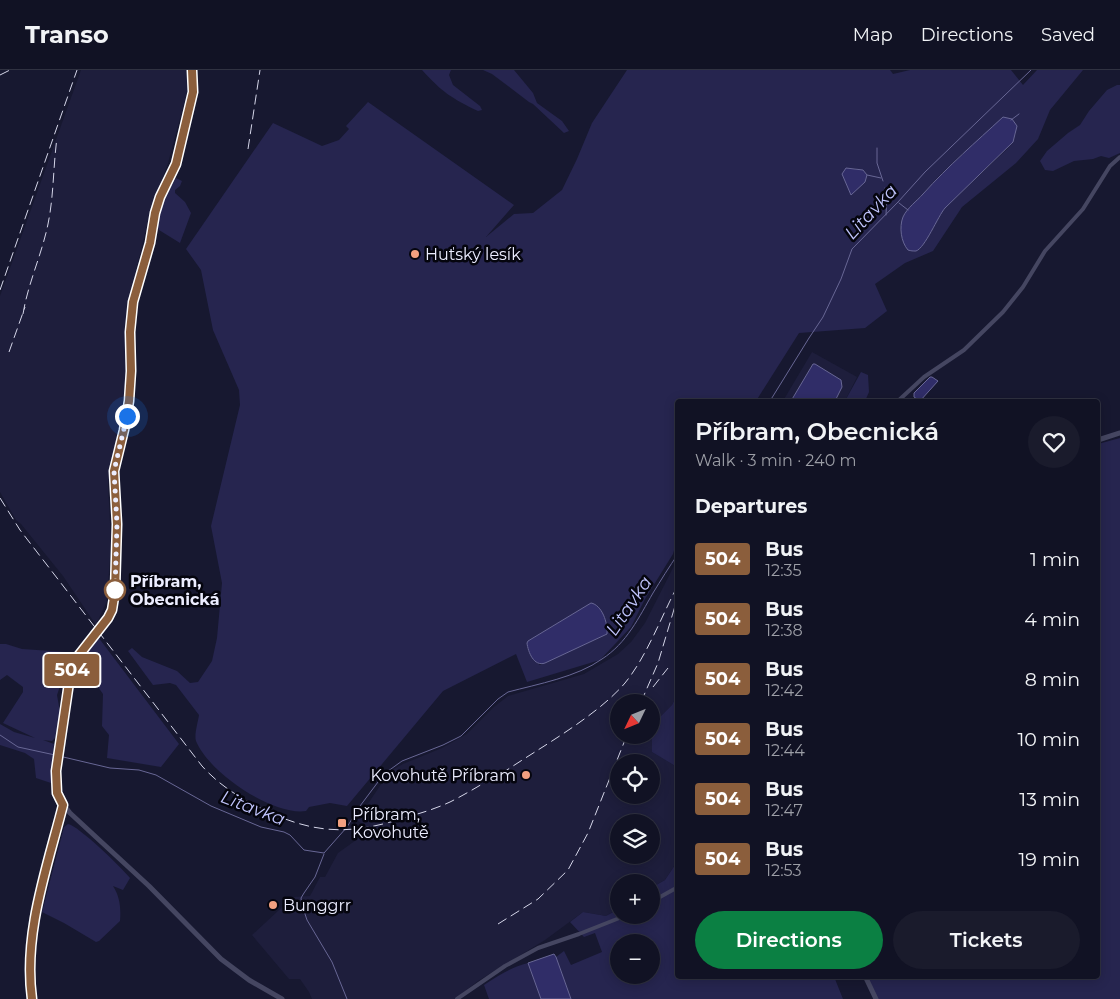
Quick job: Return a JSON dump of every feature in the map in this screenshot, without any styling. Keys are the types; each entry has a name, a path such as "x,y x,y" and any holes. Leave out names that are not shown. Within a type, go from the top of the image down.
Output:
{"street":[{"path":"192,70 193,92 176,164 160,197 155,213 150,243 133,302 130,332 131,378 129,401 114,471 117,538 113,604 108,618 85,646 73,665 59,748 56,784 59,799 70,814 149,886 221,959 249,980 282,999"},
{"path":"900,399 918,382 964,350 1003,312 1024,287 1045,252 1083,209 1110,166 1120,157"},
{"path":"1100,439 1120,433"},
{"path":"32,999 31,968 35,914 63,805"},
{"path":"660,897 675,890"},
{"path":"457,999 505,966 538,948 610,922"},
{"path":"866,979 876,999"}],"shaded area":[{"path":"81,70 186,70 189,85 168,163 150,213 129,299 125,328 126,377 120,425 108,484 111,542 107,601 96,625 63,576 16,520 0,492 0,296"},
{"path":"422,70 451,70 449,75 453,85 480,106 482,110 478,111 454,98 435,84"},
{"path":"483,70 514,70 533,93 537,103 562,121 569,131 564,133 533,104 492,74"},
{"path":"627,70 890,70 893,74 910,70 1011,70 1023,85 1037,70 1083,70 1050,110 1038,139 1016,163 962,207 933,251 905,263 875,284 887,311 865,328 799,333 757,399 675,399 675,546 673,554 645,599 631,627 600,660 527,682 516,654 443,691 347,806 330,803 309,807 306,811 292,811 277,807 260,799 228,779 203,753 196,741 199,715 176,685 170,683 153,685 128,651 132,648 142,657 177,671 190,683 198,682 212,661 217,638 222,583 211,526 240,405 239,390 213,330 201,270 186,249 273,123 322,146 339,140 349,129 346,126 368,102 514,205 486,237 514,214 533,213 562,190 592,123","holes":["1016,132 1013,142 1007,149 939,215 920,248 908,210 963,153","851,168 863,170 867,175 865,182 851,194","591,603 604,616 607,634 540,665 529,653 528,641"]},
{"path":"1120,85 1120,153 1109,158 1101,156 1074,161 1053,171 1045,170 1040,161 1047,151 1080,125 1107,90"},
{"path":"1003,117 1012,119 1017,126 1013,142 945,208 920,249 916,251 908,250 902,239 901,230 903,217 907,211 952,164"},
{"path":"846,168 863,170 867,175 865,182 851,195 842,174"},
{"path":"176,178 182,181 175,190 175,193 185,202 191,213 180,243 159,230 156,225 164,199"},
{"path":"812,352 857,377 846,399 784,399"},
{"path":"813,364 841,380 842,387 836,399 792,399"},
{"path":"861,372 868,375 869,392 866,399 846,399"},
{"path":"930,377 938,381 922,399 914,397 914,393"},
{"path":"1120,438 1120,999 878,999 868,979 1100,979 1100,443"},
{"path":"675,564 675,699 672,705 660,717 660,694 610,694 610,744 652,744 652,752 655,754 610,754 610,804 660,804 660,757 675,766 675,865 665,880 660,883 660,874 610,874 610,914 606,916 583,912 545,940 478,981 455,999 312,999 300,979 289,979 252,935 293,897 310,896 320,877 325,877 338,853 370,830 357,820 390,771 442,748 467,734 508,696 584,674 618,654 631,642 645,623"},
{"path":"591,603 595,604 604,615 607,634 545,663 538,663 532,658 528,641"},
{"path":"98,637 179,744 161,767 107,758 109,735 102,726 103,694 89,674 84,653"},
{"path":"0,644 22,649 66,652 70,656 57,695 60,712 55,738 52,741 43,740 54,744 51,783 36,778 34,759 25,753 0,745 0,724 14,732 35,738 3,723 23,692 23,687 7,675 0,680"},
{"path":"675,699 675,766 660,757 660,754 652,752 652,744 660,744 660,717 672,705"},
{"path":"68,824 90,839 130,878 123,890 113,886 120,903 120,921 96,942 42,912 64,827"},
{"path":"675,865 675,979 835,979 843,999 571,999 556,957 564,951 571,965 602,952 595,933 584,937 570,922 583,912 606,916 610,914 610,924 660,924 660,883 665,880"},
{"path":"554,954 571,999 541,999 528,963"},
{"path":"528,963 541,999 489,999 484,985 510,969"}],"waterway":[{"name":"Litavka","path":"771,399 823,317 841,279 852,249 925,172 1031,70"},
{"path":"1011,120 1019,114"},
{"path":"877,148 877,163 883,181"},
{"path":"867,175 881,178"},
{"path":"885,188 887,194 886,215"},
{"path":"899,203 908,210"},
{"name":"Litavka","path":"59,756 110,768 139,770 156,775 211,806 261,827 290,835 304,850 324,853 347,827 384,774 402,761 461,736 498,699 508,692 581,671 611,653 632,629 675,559"},
{"name":"Litavka","path":"0,735 18,747 55,755"},
{"path":"324,854 315,877 301,898 302,905 307,920 332,962 347,999"}],"railway":[{"path":"0,75 10,70"},
{"path":"0,290 77,70"},
{"path":"248,149 260,70"},
{"path":"23,314 48,224 57,138"},
{"path":"9,352 25,307"},
{"path":"0,498 20,530 202,766 223,786 264,810 283,818 318,828 335,830 369,827 418,814 445,804 507,770"},
{"path":"501,774 583,720 613,696 625,683 640,661 675,591"},
{"path":"644,694 658,663 675,606"},
{"path":"653,687 668,668"},
{"path":"498,924 538,899 568,870 588,833 623,744"}],"bus line":[{"name":"504","path":"32,999 31,968 35,914 63,805 57,793 56,771 70,676 73,665 79,655 108,618 112,610 115,591 117,524 114,471 124,430 131,385 130,332 133,302 150,243 155,213 160,197 176,164 193,92 192,70"}],"place":[{"name":"Huťský lesík","path":"415,254"},
{"name":"Příbram, Obecnická","path":"115,590"},
{"name":"Kovohutě Příbram","path":"526,775"},
{"name":"Příbram, Kovohutě","path":"342,823"},
{"name":"Bunggrr","path":"273,905"}],"route":[{"path":"115,590 117,524 114,471 127,416"}]}
